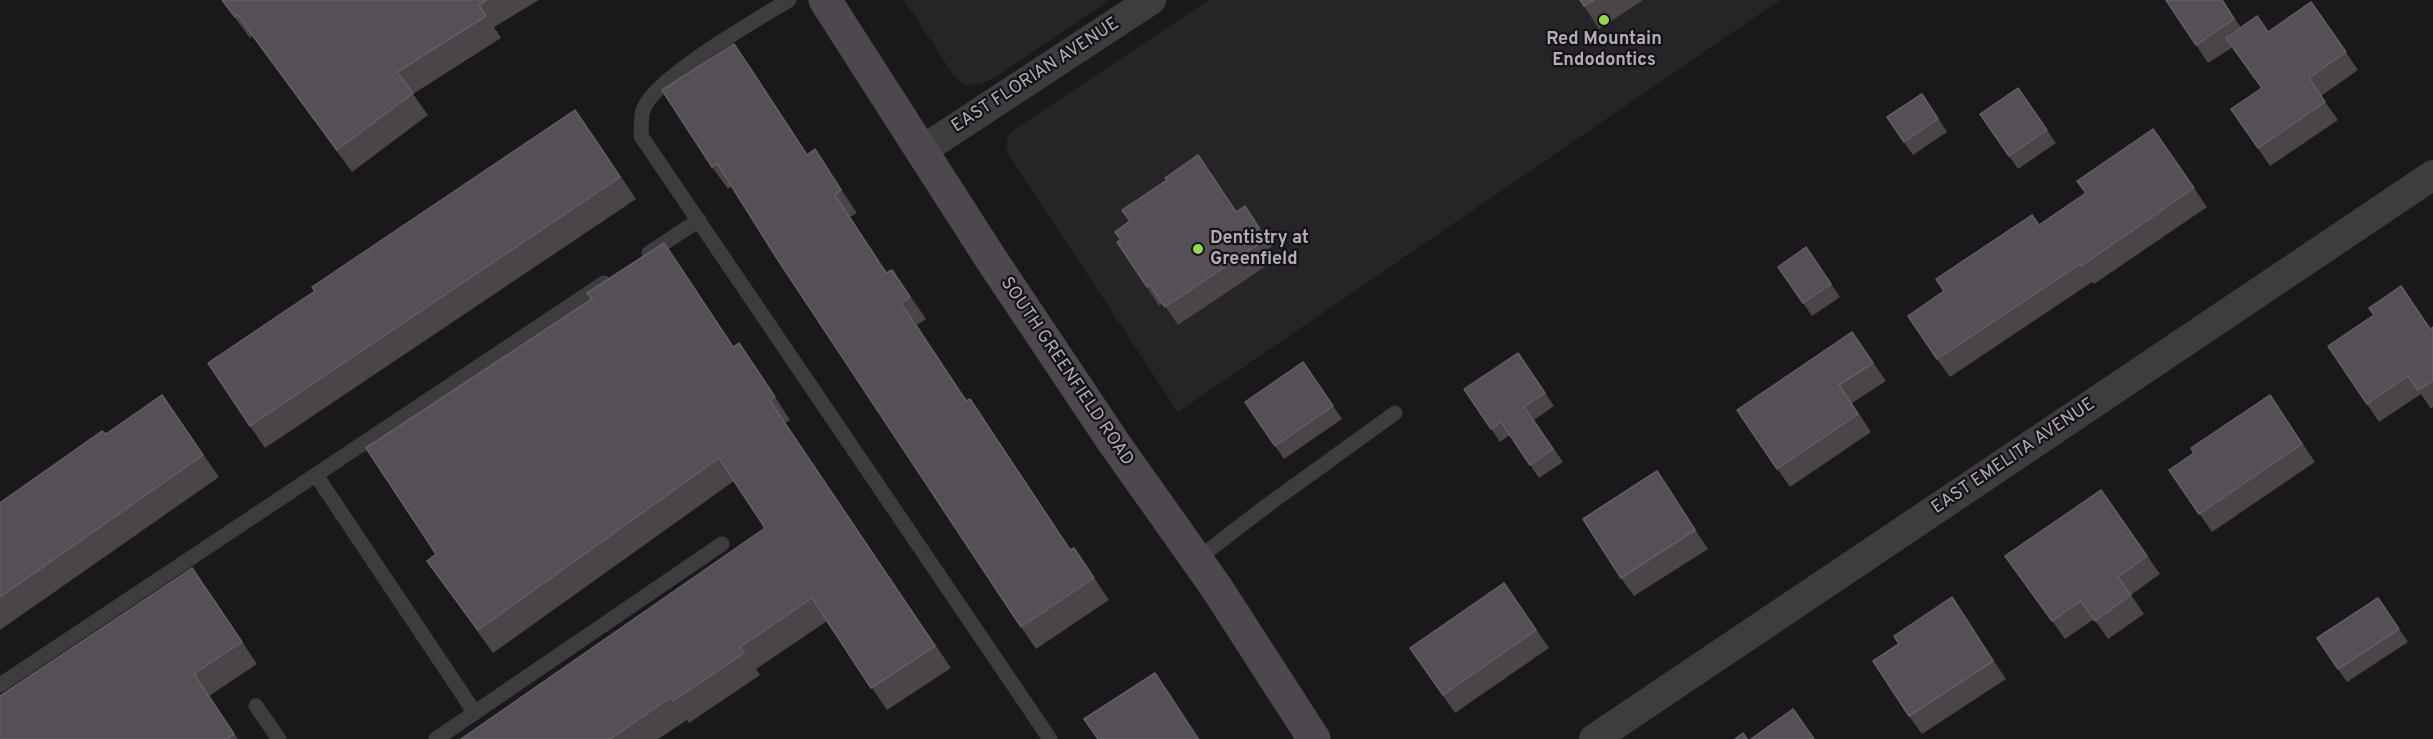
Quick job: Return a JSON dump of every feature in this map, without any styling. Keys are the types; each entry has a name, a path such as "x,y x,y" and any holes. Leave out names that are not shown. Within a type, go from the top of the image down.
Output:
{"main road":[{"name":"SOUTH GREENFIELD ROAD","path":"825,0 921,151 1082,395 1216,587 1314,739"}],"street":[{"name":"EAST FLORIAN AVENUE","path":"921,151 1151,0"},
{"name":"EAST EMELITA AVENUE","path":"1594,739 2433,175"}],"lane":[{"path":"789,0 745,26 665,81 643,108 641,135 1050,739"},
{"path":"640,259 699,220"},
{"path":"0,685 620,272"},
{"path":"1196,560 1395,413"},
{"path":"316,475 475,713"},
{"path":"436,739 722,544"},
{"path":"256,706 279,739"}],"shaded area":[{"path":"904,0 1110,0 991,80 968,85 960,82 953,74"},
{"path":"1209,0 1780,0 1178,412 1008,154 1006,145 1007,137 1014,130"}],"building":[{"path":"222,0 487,0 479,5 486,16 397,72 413,93 337,150 237,14 235,17"},
{"path":"1580,0 1594,0 1584,6"},
{"path":"2166,0 2222,0 2234,19 2196,45"},
{"path":"2311,2 2346,52 2309,78 2325,102 2258,148 2231,109 2262,88 2226,38 2257,16 2268,32"},
{"path":"734,44 807,155 815,149 841,190 835,195 886,273 892,270 910,297 901,303 966,401 970,399 1070,550 1074,548 1094,578 1021,627 776,257 717,163 712,167 662,90"},
{"path":"2018,88 2047,130 2009,156 1980,114"},
{"path":"1922,94 1938,119 1904,142 1887,117"},
{"path":"575,110 620,177 250,426 208,363 315,291 312,287"},
{"path":"2153,129 2194,188 2081,266 2080,264 1937,359 1908,316 1944,291 1936,279 2032,215 2039,225 2086,193 2077,181"},
{"name":"Dentistry at Greenfield","path":"1198,155 1236,212 1245,206 1259,228 1255,231 1262,242 1165,307 1150,285 1147,287 1117,242 1121,240 1115,232 1130,221 1122,210 1167,180 1165,178"},
{"path":"664,243 733,347 739,343 775,397 770,401 935,646 871,688 812,598 740,647 744,653 673,701 671,697 610,739 461,739 765,528 719,458 478,630 427,561 436,554 366,448 592,299 587,293"},
{"path":"1806,247 1831,284 1803,303 1778,267"},
{"path":"2401,286 2430,329 2433,327 2433,381 2418,390 2408,376 2367,404 2328,346 2374,315 2369,308"},
{"path":"1852,332 1873,363 1839,385 1858,414 1777,469 1737,410"},
{"path":"1518,353 1545,393 1524,407 1553,449 1530,465 1501,422 1491,429 1464,389"},
{"path":"1303,362 1333,406 1275,446 1245,402"},
{"path":"162,395 203,455 0,597 0,503 102,431 106,434"},
{"path":"2270,395 2302,444 2199,514 2169,470 2194,453 2191,448"},
{"path":"1657,471 1695,530 1621,578 1583,519"},
{"path":"2101,490 2147,556 2118,577 2131,595 2095,621 2081,601 2052,621 2005,556"},
{"path":"192,568 242,642 194,674 234,734 229,737 230,739 0,739 0,696"},
{"path":"1504,583 1536,630 1443,695 1410,648"},
{"path":"1952,597 1993,661 1909,716 1873,661 1899,644 1894,636"},
{"path":"2378,598 2399,629 2338,669 2317,638"},
{"path":"1155,673 1198,739 1098,739 1084,719"},
{"path":"1793,709 1814,739 1751,739"},
{"path":"1743,733 1747,739 1735,739"}],"place":[{"name":"Red Mountain Endodontics","path":"1604,20"},
{"name":"Dentistry at Greenfield","path":"1198,249"}]}
